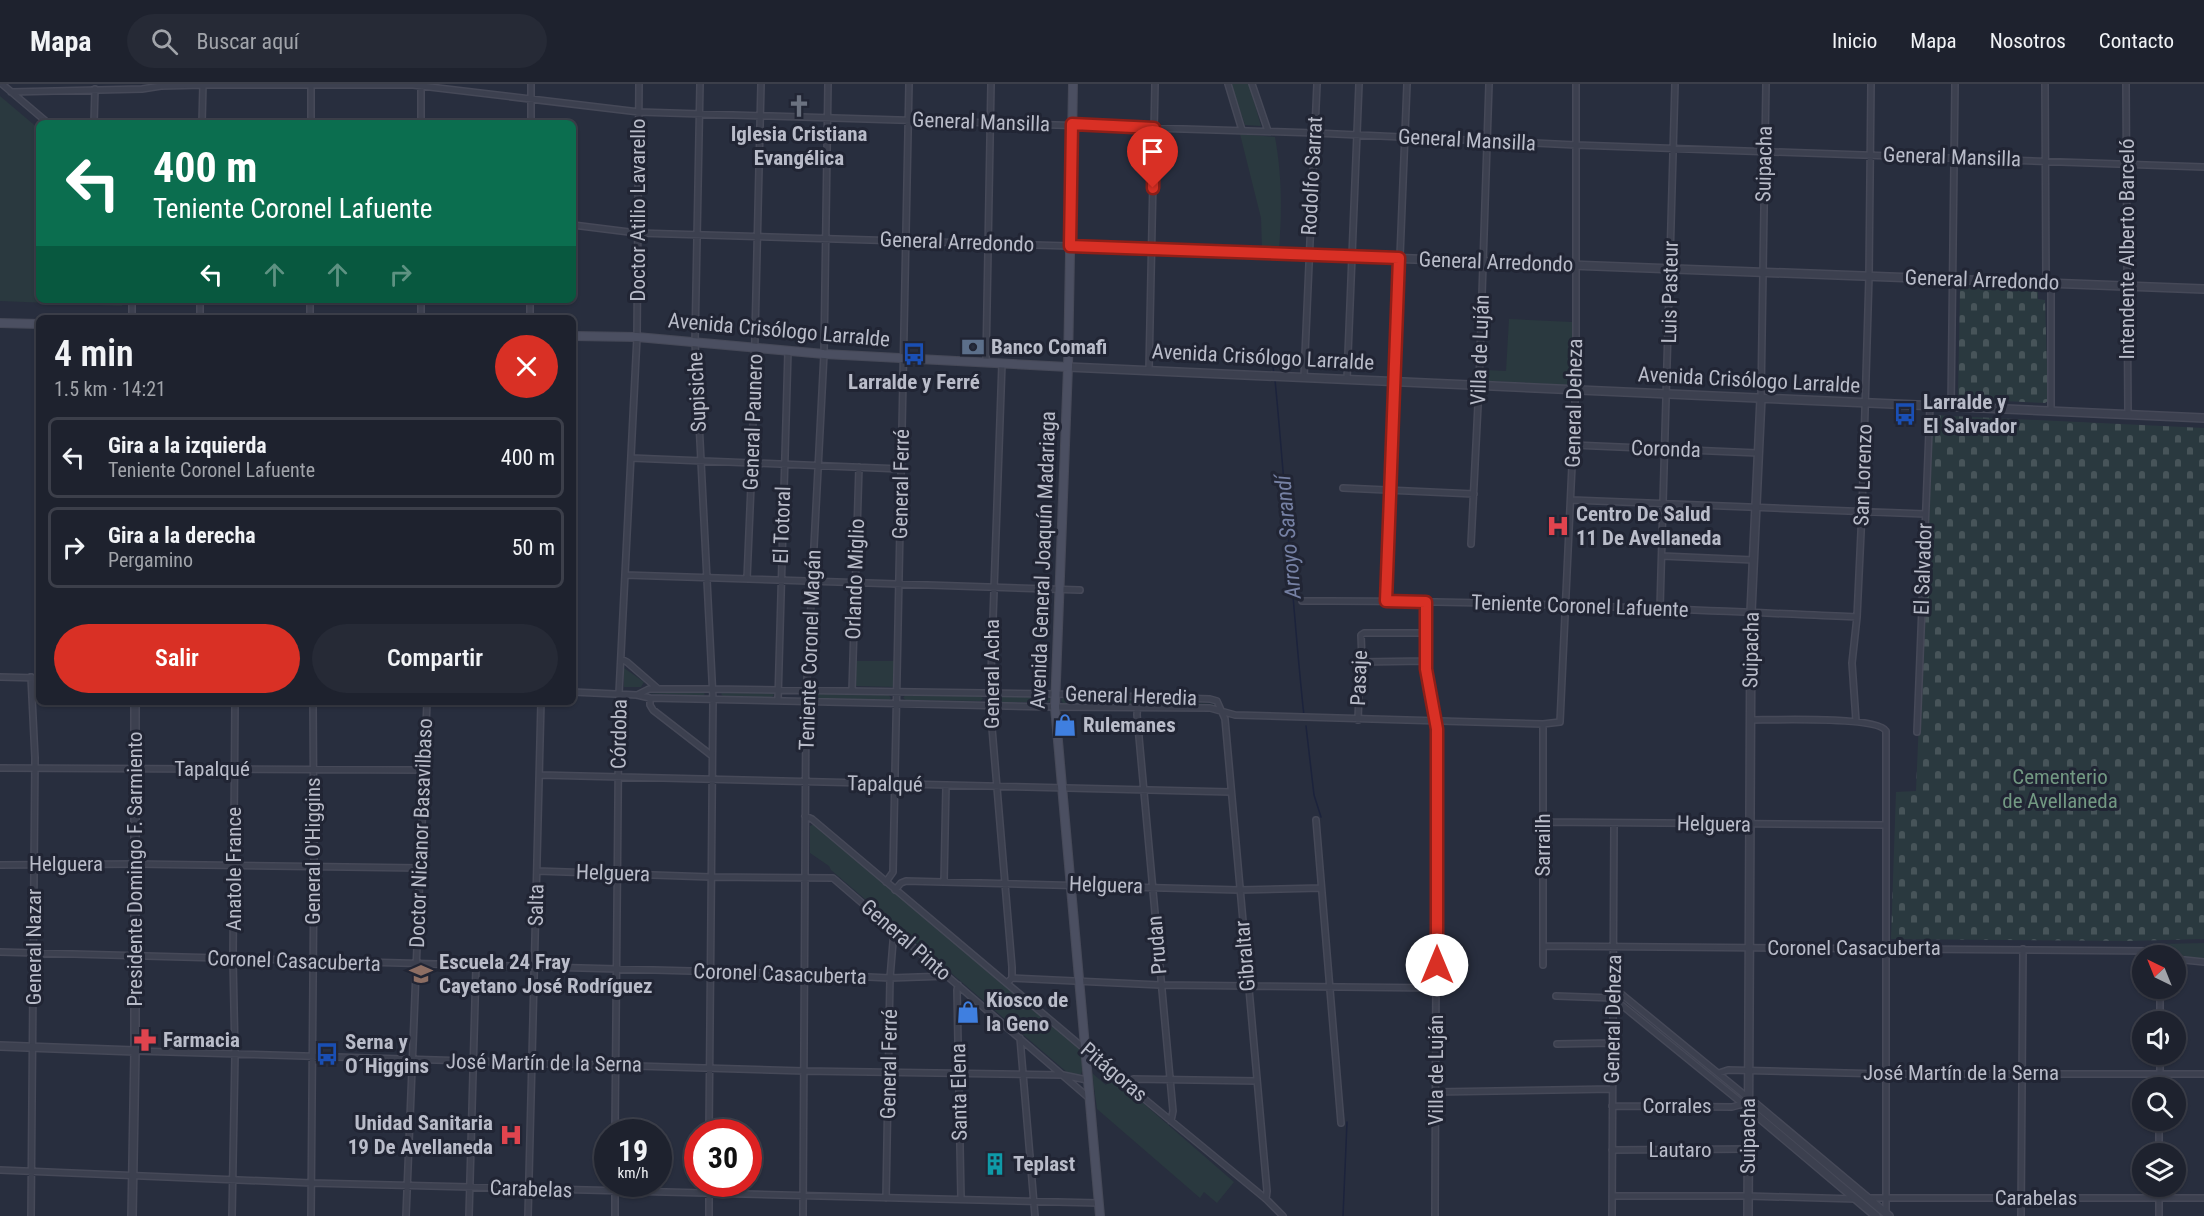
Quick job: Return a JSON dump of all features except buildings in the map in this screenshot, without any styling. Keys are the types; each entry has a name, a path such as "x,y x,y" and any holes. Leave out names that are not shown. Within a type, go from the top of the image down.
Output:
{"main road":[{"name":"Avenida General Joaquín Madariaga","path":"1073,84 1068,367 1055,706 1100,1216"},
{"path":"0,323 36,324"},
{"name":"Avenida Crisólogo Larralde","path":"576,336 637,337 824,354 1068,367"}],"street":[{"path":"2,84 44,120"},
{"path":"202,120 203,84"},
{"name":"General Mansilla","path":"11,92 142,89 203,84 421,85 639,112 1072,124 1576,145 2204,167"},
{"path":"531,84 531,120"},
{"name":"Doctor Atilio Lavarello","path":"637,337 639,84"},
{"name":"Supisiche","path":"700,84 695,342 713,699"},
{"name":"General Paunero","path":"747,579 756,348 761,84"},
{"name":"Teniente Coronel Magán","path":"803,1216 806,700 824,354 828,84"},
{"name":"General Ferré","path":"886,882 893,872 909,84"},
{"path":"986,362 991,84"},
{"path":"1149,370 1155,84"},
{"path":"1228,84 1242,130"},
{"path":"1252,84 1268,131"},
{"name":"Rodolfo Sarrat","path":"1304,377 1317,84"},
{"path":"1347,379 1359,84"},
{"path":"1386,601 1393,380 1407,84"},
{"name":"Villa de Luján","path":"1472,544 1489,84"},
{"name":"General Deheza","path":"1560,722 1572,500 1576,84"},
{"name":"Luis Pasteur","path":"1660,608 1668,395 1675,84"},
{"name":"Suipacha","path":"1748,1216 1746,1103 1751,612 1761,398 1766,84"},
{"name":"San Lorenzo","path":"1856,721 1852,663 1857,617 1866,404 1871,84"},
{"path":"1951,407 1955,84"},
{"path":"2045,84 2051,411"},
{"name":"Intendente Alberto Barceló","path":"2126,84 2128,415"},
{"path":"311,85 311,120"},
{"path":"421,85 421,120"},
{"path":"94,120 95,89"},
{"name":"General Arredondo","path":"576,225 637,233 1308,254 2204,289"},
{"name":"Córdoba","path":"615,1119 619,693 637,337"},
{"name":"El Totoral","path":"778,700 788,351"},
{"name":"General Acha","path":"1002,363 990,704 1010,980"},
{"name":"Avenida Crisólogo Larralde","path":"1068,367 2204,418"},
{"name":"El Salvador","path":"1917,732 1930,406"},
{"name":"Coronda","path":"1573,445 1758,453"},
{"path":"631,458 901,469"},
{"name":"Orlando Miglio","path":"852,691 858,467"},
{"path":"1343,488 1474,494"},
{"path":"1572,500 1925,514"},
{"path":"1662,556 1754,560"},
{"path":"625,575 1080,590"},
{"name":"Teniente Coronel Lafuente","path":"1302,601 1660,608 1857,617"},
{"name":"Villa de Luján","path":"1426,602 1425,661 1436,721 1436,1216"},
{"name":"Pasaje","path":"1358,720 1359,693 1363,688 1361,635 1364,633 1425,633"},
{"path":"621,659 657,688"},
{"path":"1361,662 1425,661"},
{"path":"0,677 36,678"},
{"name":"General Nazar","path":"31,677 35,768 31,1216"},
{"name":"General Heredia","path":"637,694 657,688 1055,694 1210,699 1217,701 1223,713"},
{"name":"General Heredia","path":"576,692 637,694 650,698 1210,708 1223,713 1358,720 1543,724 1560,722"},
{"name":"Prudan","path":"1138,697 1137,708 1160,986 1173,1111 1171,1121"},
{"path":"650,698 653,710 711,755"},
{"path":"709,1119 713,699"},
{"name":"Presidente Domingo F. Sarmiento","path":"132,1216 135,1051 135,705"},
{"name":"Anatole France","path":"232,1216 235,1055 233,959 235,705"},
{"name":"General O'Higgins","path":"311,1216 313,705"},
{"name":"Doctor Nicanor Basavilbaso","path":"406,1216 427,705"},
{"name":"Salta","path":"528,1216 541,705"},
{"name":"Gibraltar","path":"1223,713 1266,1199"},
{"path":"1750,720 1856,721 1884,728 1886,731 1884,1074 1887,1214"},
{"name":"Sarrailh","path":"1543,724 1544,965"},
{"name":"Tapalqué","path":"0,768 424,770"},
{"name":"Tapalqué","path":"540,775 895,784 995,784 1144,791 1231,792"},
{"path":"944,882 946,785"},
{"name":"Pitágoras","path":"805,816 812,819 886,882 1010,980 1125,1083 1266,1199 1283,1216"},
{"path":"1316,820 1341,1123"},
{"name":"Helguera","path":"1543,822 1885,825"},
{"name":"General Deheza","path":"1612,1216 1614,823"},
{"name":"Helguera","path":"0,865 135,864 420,868"},
{"name":"Helguera","path":"537,871 711,877 833,878"},
{"name":"General Pinto","path":"833,878 1089,1098"},
{"name":"Helguera","path":"896,890 901,883 906,881 1239,890 1321,888"},
{"name":"General Ferré","path":"886,1198 890,978 894,930"},
{"name":"Coronel Casacuberta","path":"1544,946 2132,951"},
{"path":"2021,1216 2023,949"},
{"name":"Coronel Casacuberta","path":"0,952 890,978 947,976"},
{"path":"2186,960 2204,962"},
{"path":"469,1216 476,966"},
{"path":"1010,980 1160,986 1437,988"},
{"name":"Santa Elena","path":"958,985 961,1199"},
{"path":"1614,988 1719,1073 1746,1103 1876,1216"},
{"path":"1556,996 1613,998 1887,1214"},
{"path":"1020,1038 1035,1216"},
{"path":"1557,1044 1612,1043"},
{"name":"José Martín de la Serna","path":"0,1046 804,1071 1063,1075 1088,1080"},
{"path":"2160,1065 2160,1074"},
{"name":"José Martín de la Serna","path":"1719,1073 1728,1070 1884,1074 2204,1074"},
{"path":"1125,1083 1133,1080 1169,1079 1257,1082"},
{"path":"1436,1092 1612,1089"},
{"name":"Corrales","path":"1612,1106 1732,1107 1746,1103"},
{"name":"Lautaro","path":"1612,1150 1747,1149"},
{"name":"Carabelas","path":"0,1170 311,1183 594,1191"},
{"name":"Carabelas","path":"762,1195 1099,1203"},
{"path":"1612,1196 1856,1199"},
{"path":"615,1197 615,1216"},
{"path":"709,1197 709,1216"},
{"name":"Carabelas","path":"1868,1198 2204,1198"},
{"path":"2159,1198 2159,1216"}],"green space":[{"path":"1231,84 1249,84 1261,126 1245,125"},
{"path":"0,96 36,126 36,302 0,301"},
{"path":"1240,134 1275,137 1281,193 1279,250 1262,249 1261,218"},
{"path":"1963,288 2038,291 2038,299 2045,300 2048,401 2045,403 1960,399 1958,397 1960,290"},
{"path":"49,303 122,303 122,306"},
{"path":"1509,319 1572,322 1572,378 1568,385 1489,381 1485,377 1485,370 1506,371"},
{"name":"Cementerio de Avellaneda","path":"1932,415 2204,428 2204,939 2128,941 1891,939 1896,792 1916,791"},
{"path":"856,661 894,661 894,687 856,686"},
{"path":"624,668 644,682 641,687 624,687"},
{"path":"702,691 705,694 703,696 647,693"},
{"path":"723,692 771,692 774,695 771,698 723,696 721,694"},
{"path":"818,693 888,694 891,698 889,700 818,698 815,695"},
{"path":"906,694 981,696 983,699 980,701 906,700 903,698"},
{"path":"1000,696 1049,697 1051,700 1049,702 999,702 996,699"},
{"path":"1064,697 1131,700 1133,702 1131,704 1063,703 1061,700"},
{"path":"1148,701 1213,704 1213,705 1147,704"},
{"path":"814,824 1080,1047 1083,1069 1081,1074 1078,1076 1069,1074 829,866 810,853 810,826"},
{"path":"2204,943 2204,959 2186,957 2186,945 2160,944"},
{"path":"1092,1073 1106,1085 1113,1077 1234,1182 1217,1203 1204,1192 1200,1198 1097,1109"}],"waterway":[{"name":"Arroyo Sarandí","path":"1272,358 1274,375"},
{"name":"Arroyo Sarandí","path":"1275,380 1304,716"},
{"name":"Arroyo Sarandí","path":"1306,726 1314,795 1321,817"},
{"name":"Arroyo Sarandí","path":"1343,1216 1347,1122"}],"place":[{"name":"Iglesia Cristiana Evangélica","path":"799,106"},
{"name":"Banco Comafi","path":"973,347"},
{"name":"Larralde y Ferré","path":"914,354"},
{"name":"Larralde y El Salvador","path":"1905,414"},
{"name":"Centro De Salud 11 De Avellaneda","path":"1558,526"},
{"name":"Rulemanes","path":"1065,725"},
{"name":"Escuela 24 Fray Cayetano José Rodríguez","path":"421,974"},
{"name":"Kiosco de la Geno","path":"968,1012"},
{"name":"Farmacia","path":"145,1040"},
{"name":"Serna y O´Higgins","path":"327,1054"},
{"name":"Unidad Sanitaria 19 De Avellaneda","path":"511,1135"},
{"name":"Teplast","path":"995,1164"}],"route":[{"path":"1153,188 1154,128 1072,124 1070,246 1399,258 1386,601 1426,602 1425,661 1437,729 1437,965"}]}
